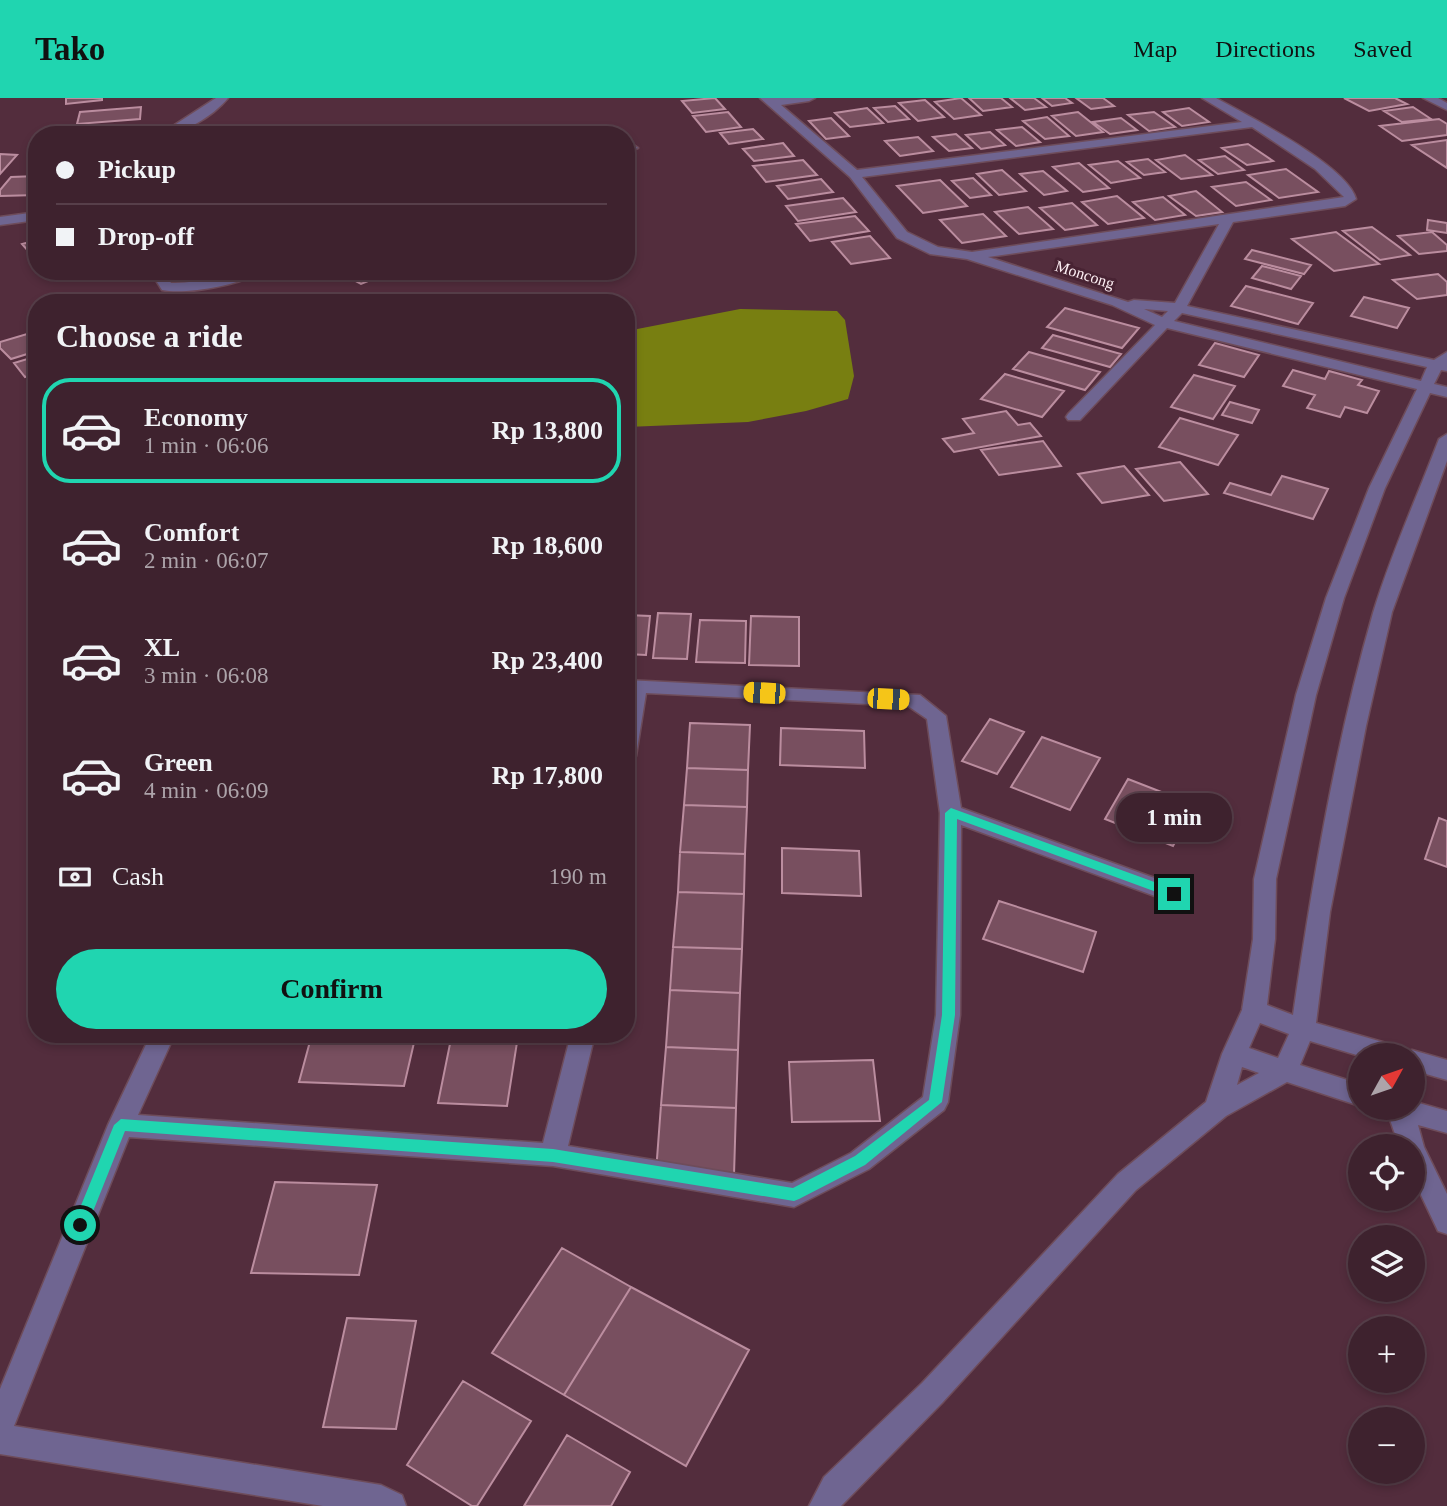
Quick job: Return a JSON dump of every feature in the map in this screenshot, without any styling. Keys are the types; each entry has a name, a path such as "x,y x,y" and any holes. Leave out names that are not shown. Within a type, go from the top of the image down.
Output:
{"street":[{"path":"180,126 213,107 222,98"},
{"path":"768,100 809,98"},
{"path":"969,256 1345,202 1350,199 1350,195 1334,176 1208,98"},
{"path":"1429,98 1447,107"},
{"name":"Moncong","path":"768,100 854,174 902,235 936,251 969,256 1118,302 1163,323 1447,392"},
{"path":"854,174 1252,124"},
{"path":"0,221 28,217"},
{"path":"1074,416 1179,308 1229,217"},
{"path":"163,280 167,287"},
{"path":"167,287 201,288 226,280"},
{"path":"164,294 167,287"},
{"path":"1118,302 1179,308 1444,363 1425,387 1377,488 1335,598 1306,695 1265,879 1264,939 1254,1010 1234,1054 1217,1108"},
{"path":"824,1506 835,1488 932,1393 1127,1182 1217,1108 1285,1071 1303,1029 1320,912 1356,726 1383,612 1447,439"},
{"path":"121,1125 553,1156 794,1195 860,1161 936,1102 948,1015 951,813 936,716 913,700 635,686"},
{"path":"951,813 1174,894"},
{"path":"1254,1010 1303,1029 1352,1043"},
{"path":"0,1425 121,1125 159,1043"},
{"path":"553,1156 581,1043"},
{"path":"1234,1054 1348,1091"},
{"path":"1425,1064 1447,1070"},
{"path":"1425,1115 1447,1122"},
{"path":"1425,1175 1447,1222"},
{"path":"0,1439 381,1500 391,1506"}],"shaded area":[{"path":"740,309 837,311 845,320 854,376 848,399 806,411 748,422 635,427 635,329"}],"building":[{"path":"66,98 102,98 102,100 66,104"},
{"path":"715,98 725,109 692,113 682,101"},
{"path":"961,98 981,115 954,119 935,102"},
{"path":"969,98 1001,98 1012,107 983,111"},
{"path":"1010,98 1034,98 1046,107 1025,110"},
{"path":"1042,98 1065,98 1072,103 1052,106"},
{"path":"1076,98 1103,98 1114,106 1091,109"},
{"path":"1344,98 1395,98 1407,104 1369,111"},
{"path":"925,100 944,117 918,121 899,103"},
{"path":"895,106 909,119 888,122 874,108"},
{"path":"141,107 140,119 77,124 80,112"},
{"path":"1413,107 1431,119 1402,122 1384,111"},
{"path":"867,108 883,123 850,127 835,113"},
{"path":"1189,108 1209,122 1182,126 1163,112"},
{"path":"728,112 741,127 706,132 693,116"},
{"path":"1078,112 1103,132 1076,136 1052,116"},
{"path":"1154,112 1175,127 1149,131 1128,115"},
{"path":"1047,117 1069,136 1045,139 1023,121"},
{"path":"831,118 849,136 826,139 809,121"},
{"path":"1121,118 1137,130 1110,134 1093,122"},
{"path":"1439,119 1447,124 1447,135 1402,141 1380,126"},
{"path":"1022,127 1040,142 1016,146 997,130"},
{"path":"753,129 763,139 729,144 720,133"},
{"path":"990,132 1005,145 981,149 966,135"},
{"path":"956,134 972,148 949,151 933,137"},
{"path":"918,137 933,151 900,156 885,141"},
{"path":"1447,140 1447,168 1412,145"},
{"path":"783,143 794,156 754,161 743,149"},
{"path":"1248,144 1273,161 1247,165 1222,148"},
{"path":"0,154 17,155 0,174"},
{"path":"1185,155 1212,175 1181,179 1156,160"},
{"path":"1225,156 1244,170 1218,174 1199,160"},
{"path":"1148,159 1165,172 1144,175 1127,162"},
{"path":"803,160 817,175 766,182 753,166"},
{"path":"1118,161 1140,178 1111,183 1089,165"},
{"path":"1079,163 1109,188 1083,192 1053,167"},
{"path":"1286,169 1318,192 1279,198 1248,175"},
{"path":"1002,170 1026,191 999,195 977,174"},
{"path":"1043,171 1067,191 1044,195 1020,174"},
{"path":"28,176 28,195 0,196 0,190 11,177"},
{"path":"973,178 991,195 970,198 952,181"},
{"path":"821,179 833,192 788,199 777,186"},
{"path":"940,180 967,206 923,213 897,186"},
{"path":"1246,182 1271,200 1236,206 1212,187"},
{"path":"1196,191 1222,212 1196,216 1169,196"},
{"path":"1117,196 1144,218 1108,224 1082,202"},
{"path":"1163,197 1185,215 1155,220 1133,202"},
{"path":"843,198 856,212 798,221 786,206"},
{"path":"1072,203 1097,225 1065,230 1040,208"},
{"path":"1028,207 1053,229 1019,234 995,212"},
{"path":"983,214 1006,236 962,243 940,220"},
{"path":"855,216 869,231 810,241 796,224"},
{"path":"1428,220 1447,223 1447,233 1427,230"},
{"path":"1372,227 1410,255 1380,260 1343,231"},
{"path":"1336,232 1379,264 1334,271 1292,239"},
{"path":"1432,232 1447,245 1447,251 1419,254 1398,236"},
{"path":"870,236 890,258 851,264 832,242"},
{"path":"1252,250 1311,265 1304,274 1245,259"},
{"path":"1262,266 1301,276 1291,289 1252,278"},
{"path":"1438,274 1447,282 1447,295 1417,299 1393,280"},
{"path":"354,280 371,280 361,284"},
{"path":"1246,286 1313,303 1298,324 1231,306"},
{"path":"1364,297 1409,308 1397,328 1351,316"},
{"path":"1065,308 1139,328 1122,348 1047,327"},
{"path":"28,334 28,354 11,359 0,348 0,342"},
{"path":"1053,335 1121,354 1110,367 1042,348"},
{"path":"1215,343 1259,355 1244,377 1199,365"},
{"path":"1029,352 1100,372 1085,390 1013,369"},
{"path":"28,359 28,376 25,377 14,363"},
{"path":"1293,370 1325,379 1329,371 1362,380 1358,385 1379,391 1367,413 1345,407 1340,417 1307,408 1315,395 1283,386"},
{"path":"1005,374 1064,391 1042,417 981,399"},
{"path":"1194,375 1235,386 1213,419 1171,407"},
{"path":"1230,402 1259,410 1252,423 1222,415"},
{"path":"1006,411 1018,425 1030,423 1041,436 954,452 943,439 974,433 963,419"},
{"path":"1180,418 1238,435 1218,465 1159,447"},
{"path":"1043,441 1061,466 999,475 981,450"},
{"path":"1180,462 1208,494 1164,501 1136,469"},
{"path":"1124,466 1149,495 1102,503 1078,474"},
{"path":"1282,476 1328,489 1313,519 1224,493 1230,483 1271,495"},
{"path":"658,613 691,614 687,659 653,658"},
{"path":"635,615 650,616 646,655 635,654"},
{"path":"751,616 799,617 799,666 749,665"},
{"path":"700,620 746,621 745,663 696,662"},
{"path":"990,719 1024,732 997,774 962,761"},
{"path":"690,723 750,725 748,770 687,768"},
{"path":"781,728 864,731 865,768 780,765"},
{"path":"1042,737 1100,758 1070,810 1011,787"},
{"path":"687,768 748,770 747,807 684,805"},
{"path":"1128,779 1195,805 1173,846 1105,819"},
{"path":"684,805 747,807 745,854 680,852"},
{"path":"1439,818 1447,821 1447,867 1425,859"},
{"path":"782,848 859,851 861,896 782,893"},
{"path":"680,852 745,854 744,894 678,892"},
{"path":"678,892 744,894 742,949 673,947"},
{"path":"999,901 1096,932 1083,972 983,939"},
{"path":"673,947 742,949 740,993 670,990"},
{"path":"670,990 740,993 738,1050 666,1047"},
{"path":"310,1043 414,1043 404,1086 299,1082"},
{"path":"450,1043 517,1043 507,1106 438,1103"},
{"path":"666,1047 738,1050 736,1108 661,1105"},
{"path":"873,1060 880,1121 792,1122 789,1062"},
{"path":"661,1105 736,1108 734,1175 656,1172"},
{"path":"275,1182 377,1185 359,1275 251,1273"},
{"path":"562,1248 631,1287 564,1395 492,1353"},
{"path":"631,1287 749,1350 686,1466 564,1395"},
{"path":"347,1318 416,1321 396,1429 323,1427"},
{"path":"463,1381 531,1421 477,1506 472,1506 407,1465"},
{"path":"567,1435 630,1472 611,1506 524,1506"}],"route":[{"path":"80,1225 121,1125 553,1156 794,1195 860,1161 936,1102 948,1015 951,813 1174,894"}]}
